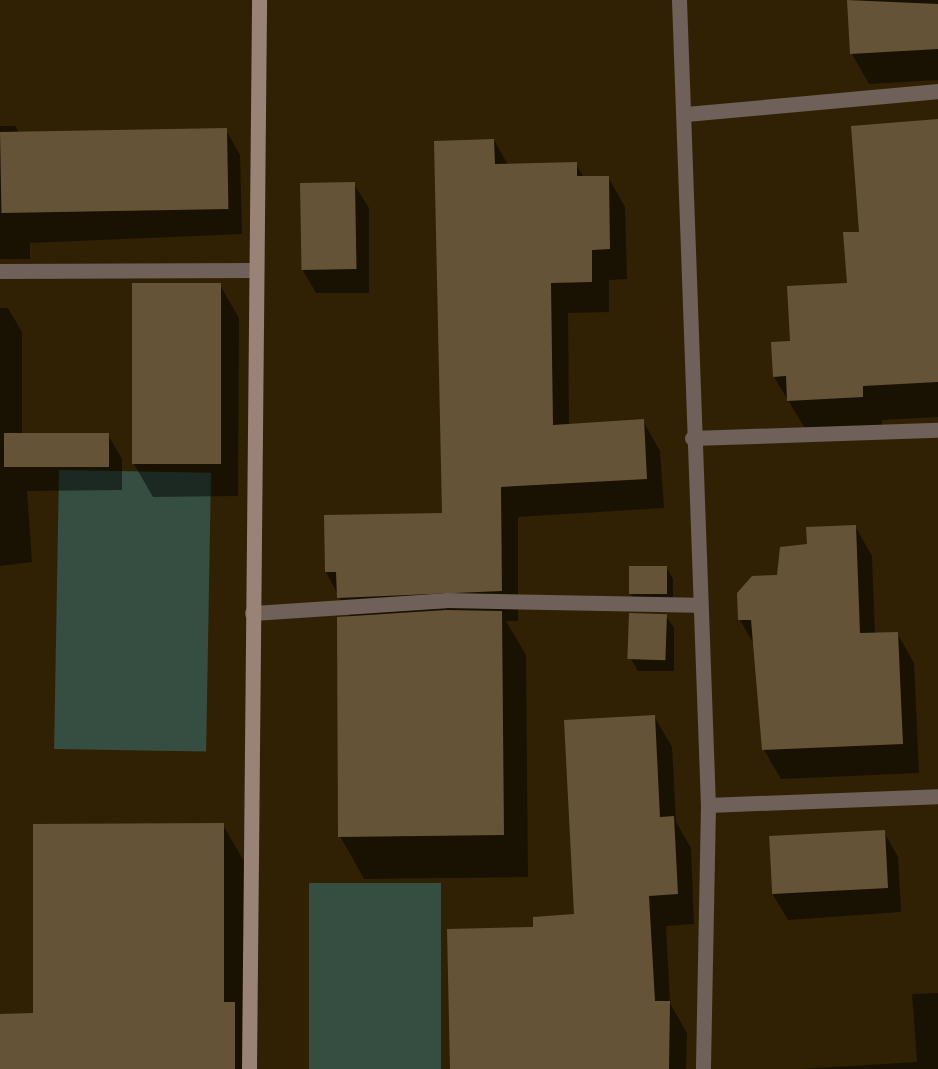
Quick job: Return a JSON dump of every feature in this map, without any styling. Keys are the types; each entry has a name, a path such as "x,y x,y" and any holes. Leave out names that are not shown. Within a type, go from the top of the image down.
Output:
{"street":[{"path":"249,1069 254,270 260,0"},
{"path":"679,0 686,114 697,605 708,805 703,1069"},
{"path":"686,114 938,91"},
{"path":"0,271 254,270"},
{"path":"692,438 938,430"},
{"path":"252,613 446,600 697,605"},
{"path":"708,805 938,796"}],"green space":[{"path":"59,470 211,473 206,752 54,749"},
{"path":"309,883 441,883 441,1069 309,1069"}],"building":[{"path":"847,0 938,4 938,49 850,54"},
{"path":"938,119 938,382 863,386 863,397 787,401 786,376 773,377 771,342 790,341 787,286 847,283 843,232 859,232 851,126"},
{"path":"227,128 228,209 1,213 0,132"},
{"path":"494,139 495,164 577,162 577,176 609,176 610,249 592,250 592,282 551,283 553,425 644,419 647,479 501,487 502,591 337,598 336,572 325,572 324,515 442,513 434,141"},
{"path":"355,182 357,269 302,270 300,183"},
{"path":"132,283 221,283 221,464 132,464"},
{"path":"4,433 109,433 109,467 4,467"},
{"path":"856,525 860,633 898,632 903,744 762,750 751,620 738,620 737,593 752,576 777,575 780,547 807,544 806,527"},
{"path":"629,566 667,566 667,594 629,594"},
{"path":"446,610 502,611 504,835 338,837 337,617"},
{"path":"629,613 667,614 665,660 627,659"},
{"path":"655,715 660,817 674,816 678,894 649,896 655,1001 670,1001 669,1069 450,1069 447,929 533,927 533,917 574,914 564,720"},
{"path":"224,823 224,1002 235,1002 235,1069 0,1069 0,1014 33,1013 33,824"},
{"path":"885,830 888,888 772,894 769,836"}]}
